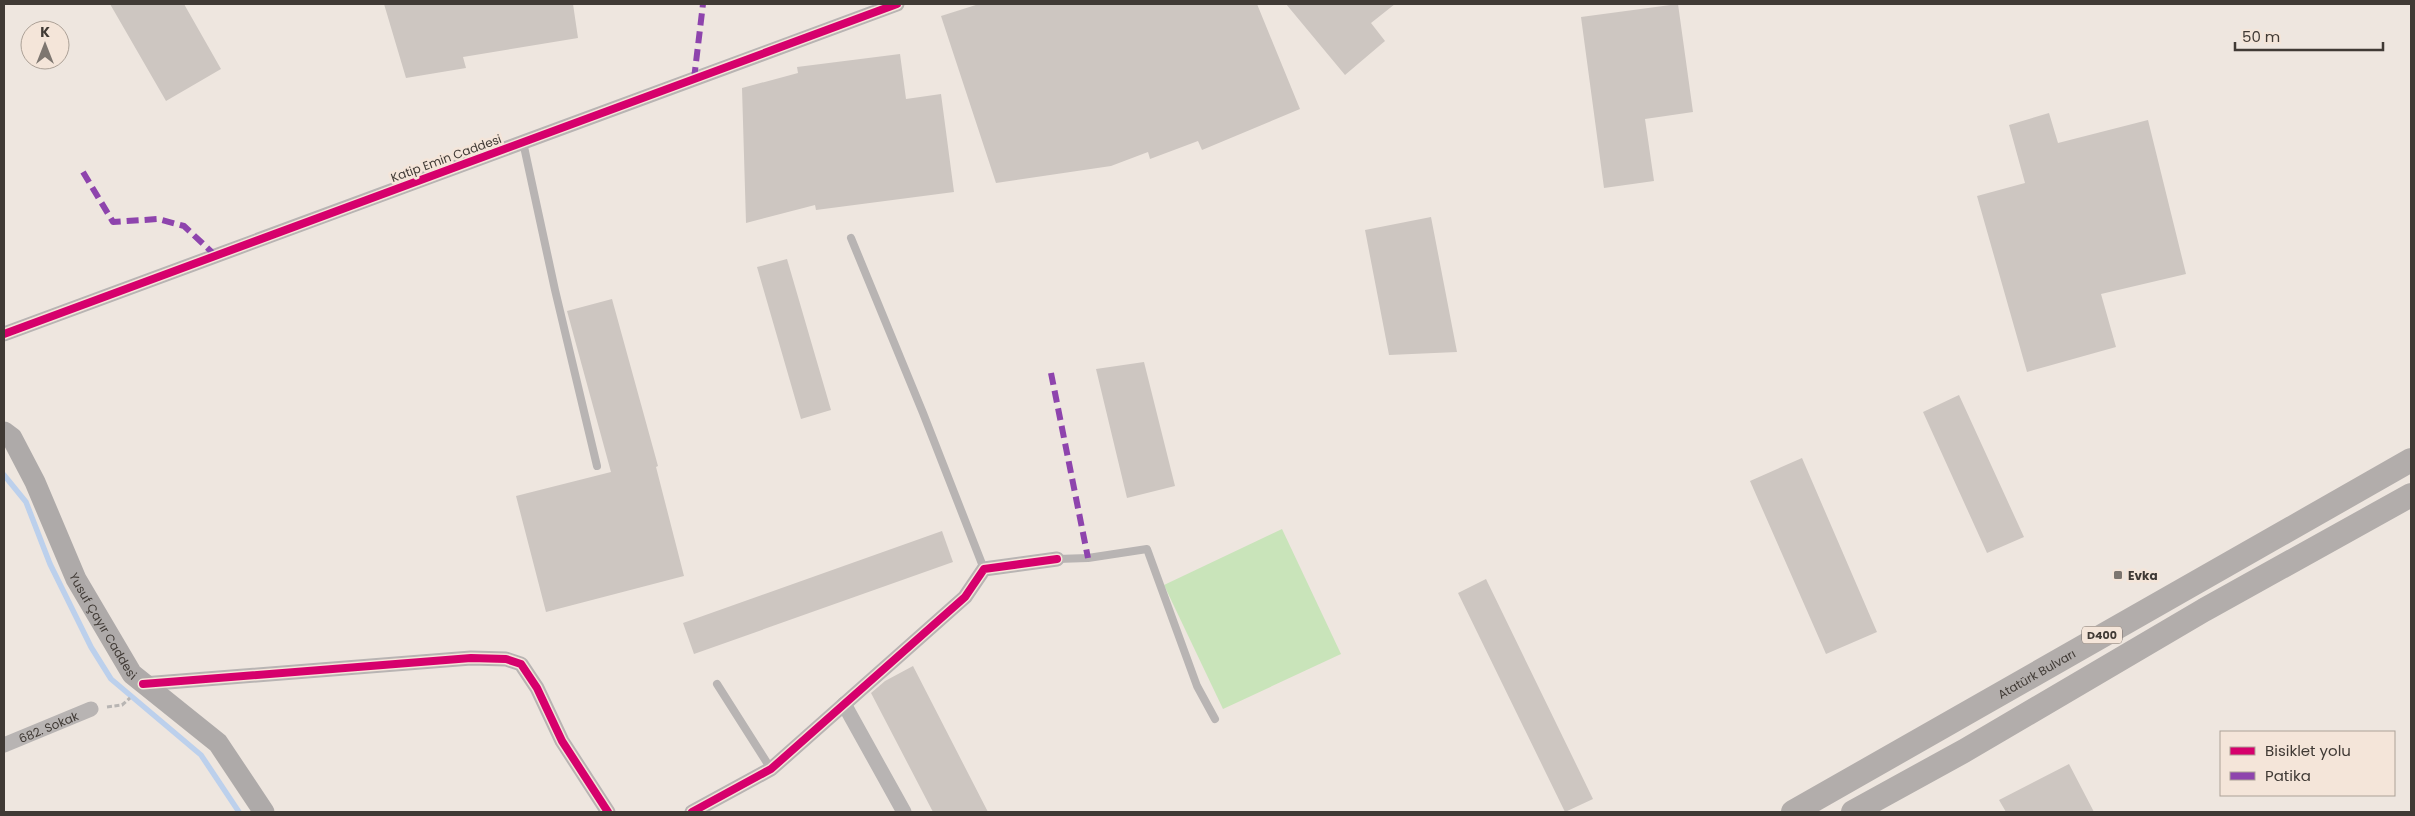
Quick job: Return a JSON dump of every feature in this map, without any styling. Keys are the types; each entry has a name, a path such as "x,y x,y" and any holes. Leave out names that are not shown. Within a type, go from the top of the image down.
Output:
{"main road":[{"name":"Atatürk Bulvarı","path":"1793,812 2411,460"},
{"name":"D400","path":"1853,812 1964,751 2204,610 2411,495"}],"street":[{"name":"Katip Emin Caddesi","path":"4,334 897,4"},
{"name":"Yusuf Çayır Caddesi","path":"4,432 12,438 35,482 76,579 132,674 218,743 264,812"},
{"path":"692,812 771,769 965,598 984,569 1057,559"},
{"path":"144,684 471,658 506,659 521,664 537,688 562,741 608,812"},
{"path":"844,704 904,812"},
{"name":"682. Sokak","path":"4,745 91,708"}],"lane":[{"path":"523,142 554,290 598,466"},
{"path":"851,238 923,413 984,569"},
{"path":"1057,559 1088,558 1147,549 1197,686 1215,719"},
{"path":"718,684 771,769"}],"green space":[{"path":"1282,529 1341,654 1223,709 1164,585"}],"building":[{"path":"110,4 184,4 221,69 166,101"},
{"path":"384,4 573,4 578,38 463,57 466,68 406,78"},
{"path":"979,4 1257,4 1300,109 1202,150 1198,141 1150,159 1148,152 1111,166 996,183 941,16"},
{"path":"1286,4 1395,4 1371,23 1385,41 1345,75"},
{"path":"1678,4 1693,112 1645,119 1654,181 1604,188 1581,17"},
{"path":"900,54 906,99 941,94 954,192 816,210 815,205 746,223 742,88 798,73 797,67"},
{"path":"2049,113 2058,143 2148,120 2186,274 2101,294 2116,347 2027,372 1977,196 2025,183 2009,125"},
{"path":"1431,217 1457,352 1389,355 1365,230"},
{"path":"787,259 831,410 801,419 757,267"},
{"path":"612,299 658,466 656,467 684,576 546,612 516,496 611,472 567,311"},
{"path":"1144,362 1175,486 1127,498 1096,369"},
{"path":"1959,395 2024,537 1987,553 1923,412"},
{"path":"1802,458 1877,632 1826,654 1750,481"},
{"path":"942,531 953,562 694,654 683,623"},
{"path":"1486,579 1593,799 1565,812 1458,593"},
{"path":"913,666 988,812 933,812 871,693 885,681"},
{"path":"2069,764 2094,812 2006,812 1999,800"}],"waterway":[{"path":"4,475 26,502 50,564 91,647 111,679 201,755 239,812"}],"marked path":[{"path":"694,79 703,4"},
{"path":"83,172 113,222 158,219 184,226 216,256"},
{"path":"1051,373 1088,558"}],"cycle path":[{"path":"4,334 897,4"},
{"path":"692,812 771,769 965,597 984,569 1057,559"},
{"path":"143,684 471,658 506,659 521,664 537,688 562,741 608,812"}],"place":[{"name":"Evka","path":"2118,575"}]}
